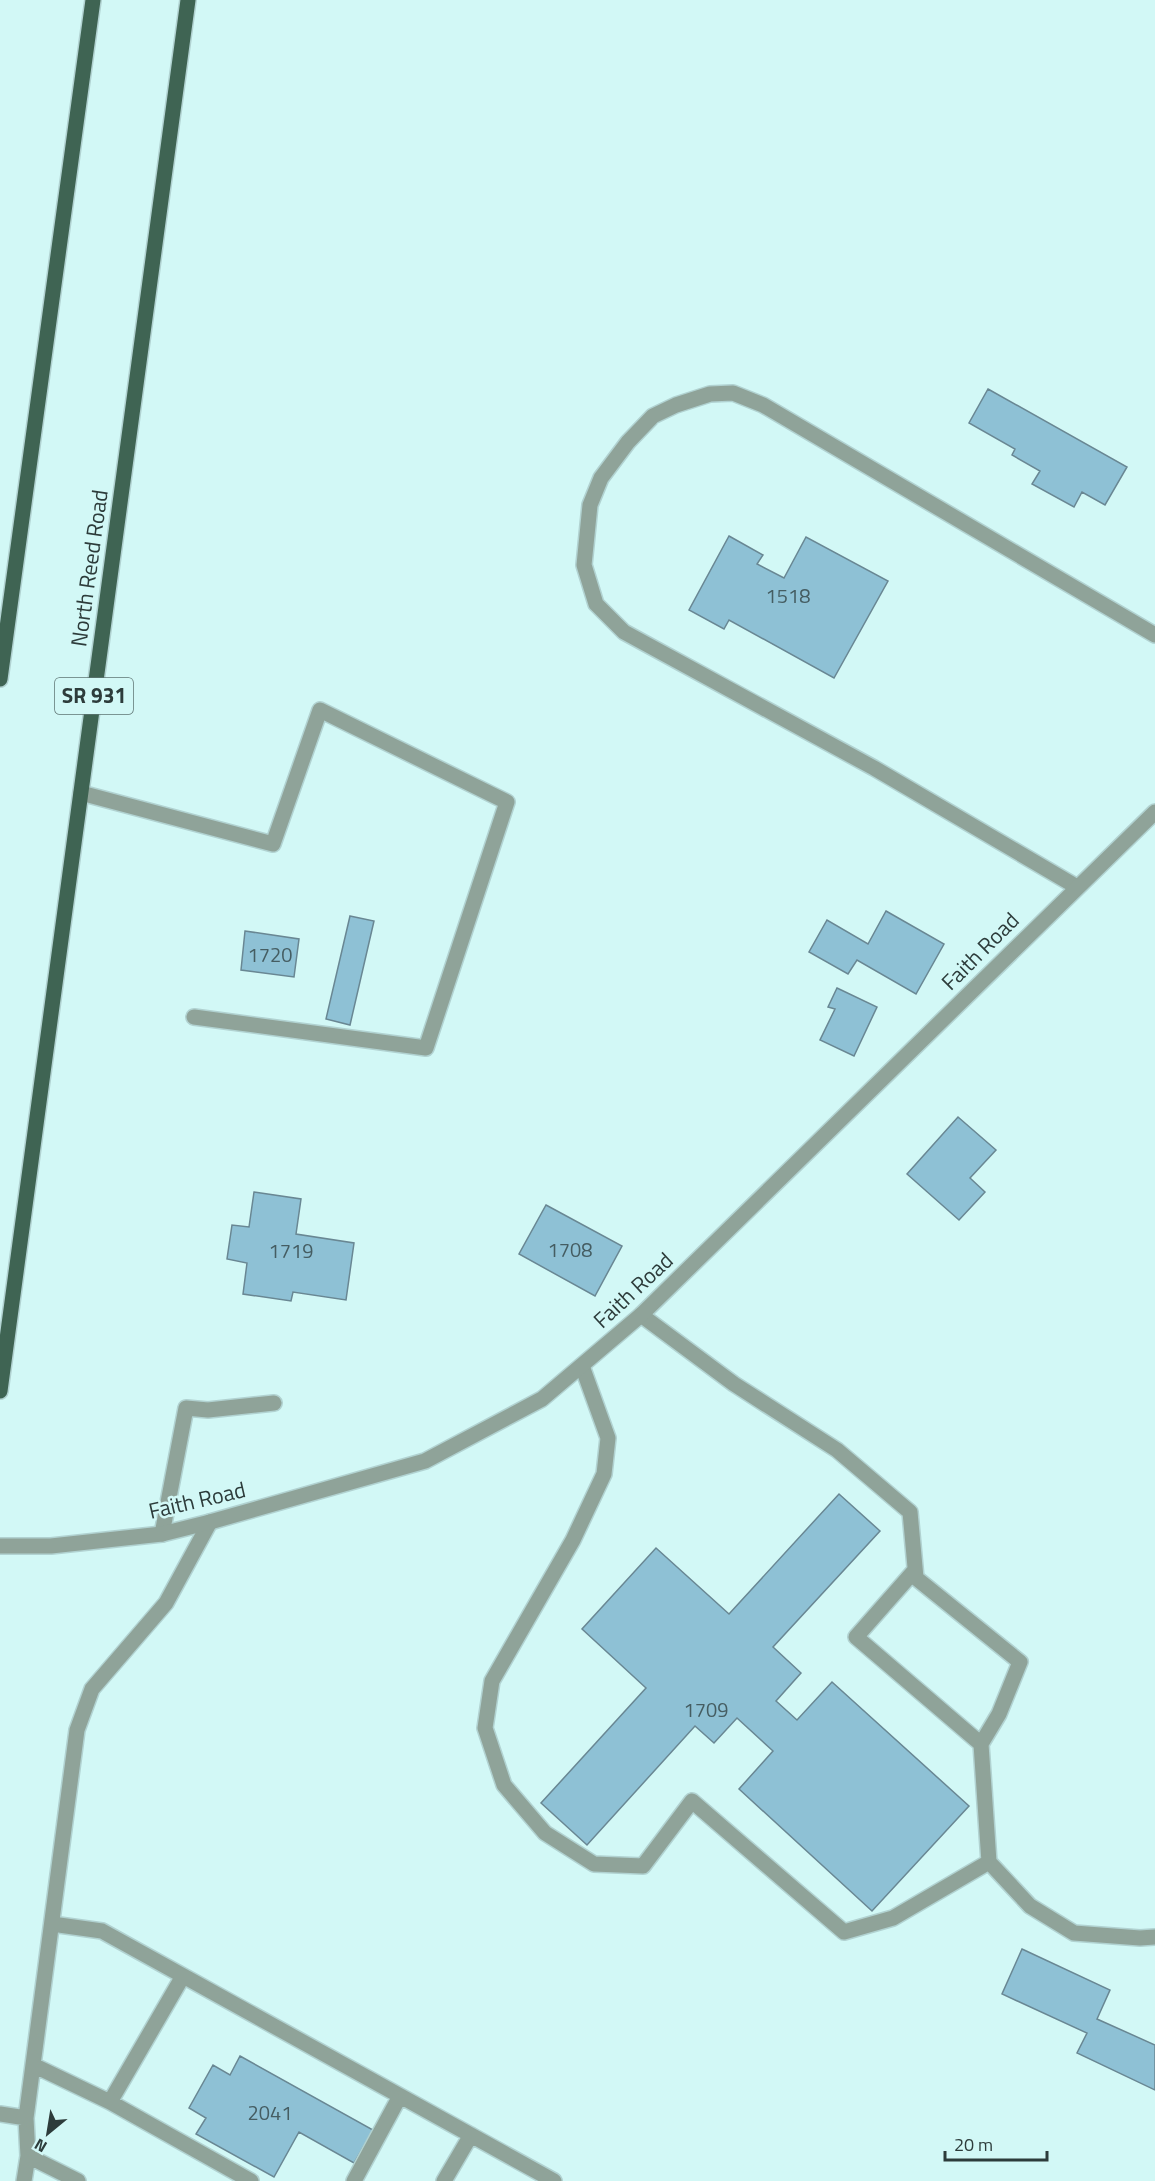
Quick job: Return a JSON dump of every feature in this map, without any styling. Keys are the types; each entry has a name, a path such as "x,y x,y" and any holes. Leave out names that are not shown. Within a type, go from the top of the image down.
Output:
{"main road":[{"path":"0,679 93,0"},
{"name":"North Reed Road","path":"0,1391 188,0"}],"street":[{"path":"1077,886 874,768 624,633 596,604 585,565 590,505 601,478 628,442 652,416 710,394 733,393 763,405 1155,635"},
{"path":"81,793 273,844 320,710 507,802 426,1048 194,1017"},
{"name":"Faith Road","path":"0,1546 51,1546 162,1534 210,1522 425,1461 542,1399 641,1316 1155,812"},
{"path":"641,1316 734,1384 837,1450 910,1512 916,1578 1020,1662 999,1714 981,1744 988,1862 1030,1906 1074,1933 1155,1937"},
{"path":"582,1366 608,1437 604,1474 573,1540 492,1681 485,1728 504,1785 545,1833 594,1864 643,1866 692,1801 844,1932 893,1918 988,1862"},
{"path":"162,1534 186,1408 208,1410 274,1403"},
{"path":"24,2181 28,2156 26,2118 77,1731 92,1689 166,1603 210,1522"},
{"path":"915,1570 856,1637 981,1744"},
{"path":"52,1924 102,1931 554,2181"},
{"path":"110,2102 183,1976"},
{"path":"33,2065 110,2102 251,2181"},
{"path":"354,2181 400,2096"},
{"path":"0,2114 26,2118"},
{"path":"444,2181 471,2135"},
{"path":"28,2156 78,2181"}],"building":[{"path":"988,389 1127,467 1105,505 1082,492 1074,507 1032,484 1040,471 1012,455 1015,449 969,423"},
{"path":"729,536 763,555 757,564 784,578 806,537 888,581 834,678 729,620 724,629 689,610"},
{"path":"886,911 944,944 916,994 857,960 848,974 809,952 827,920 868,944"},
{"path":"350,916 374,921 350,1025 326,1019"},
{"path":"245,931 299,939 294,977 241,970"},
{"path":"837,988 877,1007 854,1056 820,1040 835,1009 828,1007"},
{"path":"958,1117 996,1150 970,1178 985,1192 959,1220 907,1174"},
{"path":"254,1192 301,1199 296,1234 354,1243 346,1300 293,1292 291,1301 243,1294 247,1263 227,1259 232,1225 249,1227"},
{"path":"546,1205 622,1246 595,1296 519,1254"},
{"path":"839,1494 880,1531 773,1647 801,1673 776,1701 797,1720 832,1682 969,1806 872,1911 739,1789 773,1751 737,1718 714,1743 695,1726 587,1845 541,1803 646,1688 582,1629 656,1548 729,1614"},
{"path":"1022,1949 1110,1990 1097,2019 1155,2045 1155,2090 1077,2053 1087,2033 1002,1994"},
{"path":"240,2056 373,2130 354,2163 299,2132 274,2177 196,2134 206,2118 189,2108 213,2065 230,2075"}]}
